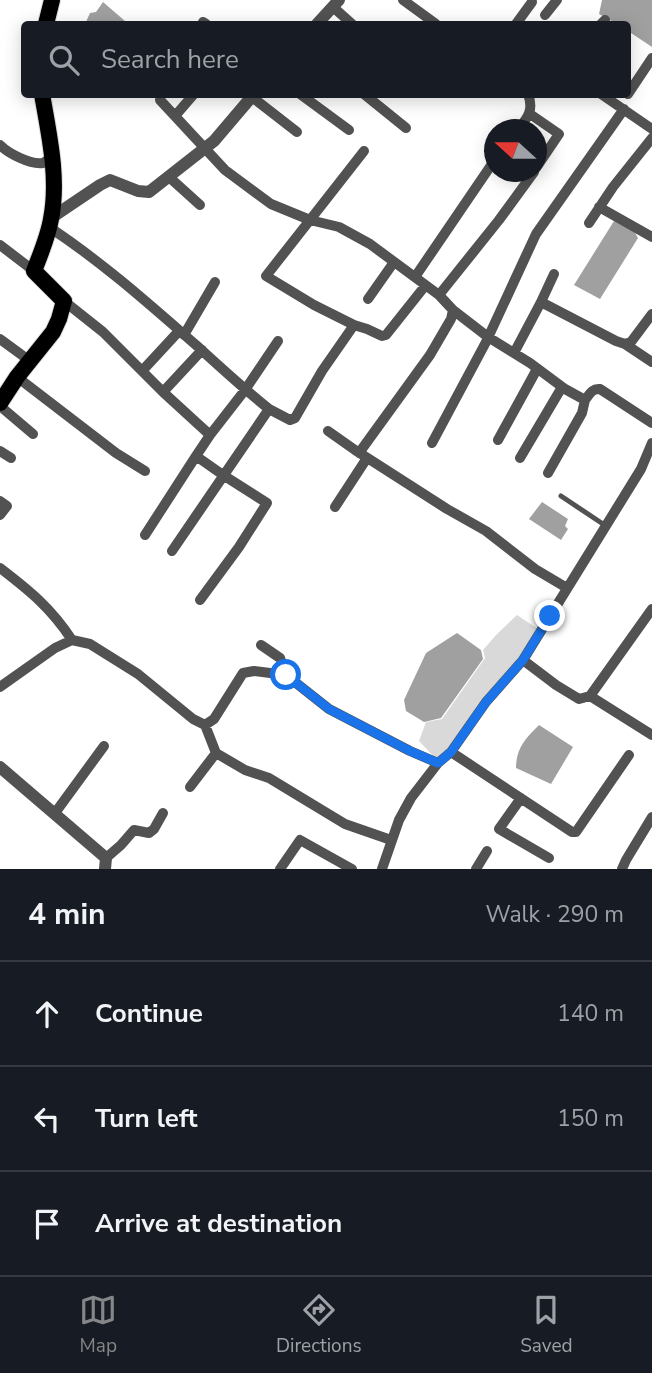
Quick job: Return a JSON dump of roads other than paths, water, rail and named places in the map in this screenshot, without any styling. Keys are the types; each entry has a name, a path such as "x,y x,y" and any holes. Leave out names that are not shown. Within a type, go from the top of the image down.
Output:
{"main road":[{"path":"47,21 52,0"},
{"path":"0,404 17,377 53,332 64,301 34,271 50,223 54,178 43,98"}],"street":[{"path":"402,0 432,21"},
{"path":"545,16 558,0"},
{"path":"518,21 531,2"},
{"path":"320,21 336,4 350,21"},
{"path":"631,88 652,58"},
{"path":"175,116 191,98"},
{"path":"251,98 205,149 149,192 138,191 110,180 50,223 202,350 245,390 269,409 290,420 295,418 314,384 354,325"},
{"path":"255,98 297,132"},
{"path":"305,98 349,130"},
{"path":"369,98 407,128"},
{"path":"526,119 530,114 529,98"},
{"path":"607,98 652,129"},
{"path":"432,443 488,337 536,234 625,98"},
{"path":"160,100 225,170 256,194 271,204 310,220 339,226 370,244 439,295 453,310 488,337 585,400"},
{"path":"530,114 537,119"},
{"path":"547,126 559,134 547,152"},
{"path":"589,223 613,187 652,138"},
{"path":"0,145 20,159 44,163 52,156"},
{"path":"364,151 266,276 314,305 384,336 425,286"},
{"path":"169,177 200,205"},
{"path":"415,277 484,178"},
{"path":"439,295 526,182"},
{"path":"599,207 652,237"},
{"path":"0,245 34,271"},
{"path":"368,299 394,262"},
{"path":"514,353 554,275"},
{"path":"142,372 181,333 215,282"},
{"path":"64,301 103,332 210,435"},
{"path":"541,302 625,344 652,362"},
{"path":"335,507 363,456 430,355 451,319 453,310"},
{"path":"625,344 631,342 652,314"},
{"path":"0,339 30,361"},
{"path":"145,535 210,435 278,341"},
{"path":"163,392 202,350"},
{"path":"498,440 537,369"},
{"path":"17,377 116,453 145,471"},
{"path":"520,458 562,387"},
{"path":"548,473 582,413 585,400 596,388 652,423"},
{"path":"0,404 33,434"},
{"path":"172,551 269,409"},
{"path":"328,431 363,456 486,531 536,569 567,588"},
{"path":"382,869 399,820 411,798 438,763 451,752 486,702 523,660 641,469 651,448"},
{"path":"0,451 11,458"},
{"path":"196,456 267,503 200,600"},
{"path":"0,501 7,506 0,515"},
{"path":"0,568 33,593 72,640"},
{"path":"523,660 579,699 590,696 652,610"},
{"path":"0,687 72,640 90,643 138,674 193,719 205,725 216,753 245,770 269,778 345,824 391,840"},
{"path":"261,645 280,657 286,675"},
{"path":"205,725 214,719 243,673 254,671 286,675 329,709 438,763"},
{"path":"590,696 652,735"},
{"path":"55,814 104,746"},
{"path":"451,752 576,832 629,755"},
{"path":"190,787 216,753"},
{"path":"0,767 106,863 134,830 149,832 155,829 163,813"},
{"path":"521,797 499,829 549,858"},
{"path":"622,869 652,818"},
{"path":"280,869 300,840 352,869"},
{"path":"476,869 487,851"}],"lane":[{"path":"561,496 606,526"}]}
